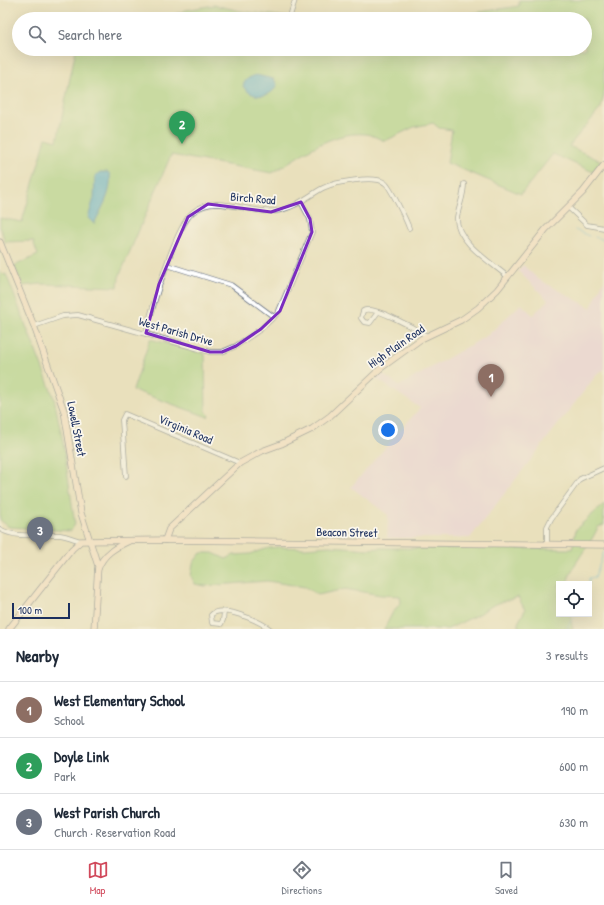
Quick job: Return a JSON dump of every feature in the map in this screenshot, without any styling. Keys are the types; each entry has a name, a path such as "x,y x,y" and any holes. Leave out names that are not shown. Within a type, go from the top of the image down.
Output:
{"main road":[{"name":"High Plain Road","path":"165,540 169,529 240,463 262,451 281,444 312,429 330,416 381,368 426,336 468,316 482,305 508,277 546,229 569,208 604,165"},
{"name":"Lowell Street","path":"0,242 34,326 62,404 81,513 94,554 98,573 94,629"},
{"path":"98,573 101,562 105,557 113,549 131,540"},
{"name":"Beacon Street","path":"81,542 165,540 604,545"},
{"path":"10,629 72,548 81,542"}],"street":[{"path":"291,12 295,0"},
{"name":"Birch Road","path":"146,333 156,294 186,220 190,214 201,206 212,204 271,212 282,210 301,202 335,183 380,180 391,188 409,228"},
{"path":"464,184 457,217 459,231 468,243 508,277"},
{"name":"West Parish Drive","path":"34,326 63,316 78,315 210,352 222,352 246,340 274,317 281,308 312,232 310,219 301,202"},
{"path":"569,208 587,225 604,228"},
{"path":"167,265 231,285 274,317"},
{"path":"378,312 370,323 364,322 361,318 362,312 367,309 378,312 410,326 426,336"},
{"name":"Virginia Road","path":"126,476 122,420 125,414 240,463"},
{"path":"547,545 547,527 551,519 580,479 604,468"},
{"path":"0,529 5,532 20,535 61,536 81,542"},
{"path":"224,612 254,619 270,629"}],"highlighted area":[{"path":"301,202 310,219 312,232 280,311 261,329 236,346 222,352 210,352 146,333 159,284 188,217 208,204 271,212"}],"shaded area":[{"path":"523,265 538,279 591,308 604,280 604,370 598,373 470,538 387,538 388,515 351,487 420,408 375,378 381,373 399,386 488,335 521,304 533,315 548,300 518,271"}],"green space":[{"path":"519,0 604,0 604,95 601,108 569,146 601,161 593,172 553,154 521,194 447,163 452,130 439,128 433,123 414,127 385,141 367,134 340,136 316,146 272,173 171,155 119,277 118,287 41,284 23,286 14,266 38,255 33,241 5,242 0,227 0,218 22,222 46,138 57,141 75,56 592,56 592,12 480,12 519,6"},
{"path":"214,5 249,12 181,12"},
{"path":"0,271 4,275 6,274 54,398 63,442 75,524 71,531 9,527 0,520"},
{"path":"150,339 205,354 206,412 209,415 208,417 133,390"},
{"path":"604,504 604,525 598,527 569,576 568,581 556,581 556,617 571,617 573,629 519,629 518,623 525,610 518,597 494,605 448,629 384,629 393,612 401,602 400,596 381,595 345,589 318,595 305,587 267,581 205,586 195,584 191,576 193,563 201,553 213,553 226,559 234,555 250,554 269,548 278,547 305,548 329,546 369,549 572,549 576,529"}],"water":[{"path":"256,75 274,79 277,85 274,90 261,96 247,90 243,86 246,80"},
{"path":"100,172 107,172 110,174 110,181 106,200 94,224 88,218 94,198 95,176"}],"waterway":[{"path":"575,230 589,236"},
{"path":"595,237 604,240"},
{"path":"589,581 589,578 595,577 604,552"},
{"path":"568,629 568,625 575,617"}],"place":[{"name":"Doyle Link","path":"182,144"},
{"name":"West Elementary School","path":"491,397"},
{"name":"West Parish Church","path":"40,550"}]}
